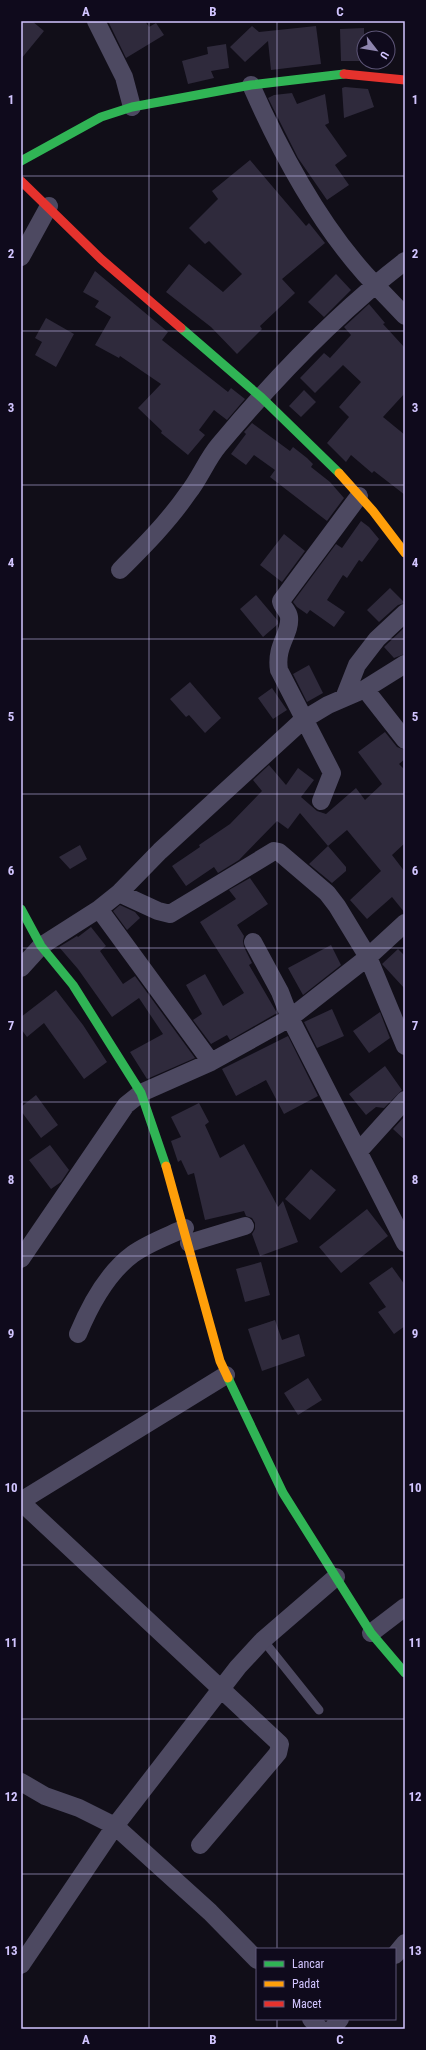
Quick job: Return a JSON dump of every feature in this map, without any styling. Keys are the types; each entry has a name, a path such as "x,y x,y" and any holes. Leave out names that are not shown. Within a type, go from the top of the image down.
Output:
{"street":[{"path":"96,21 124,77 132,107"},
{"path":"21,161 101,117 132,107 251,85 343,74 405,80"},
{"path":"251,85 268,123 317,210 364,273 405,316"},
{"path":"21,181 49,206 100,258 262,397 359,496 381,520 405,553"},
{"path":"21,257 49,206"},
{"path":"120,570 158,532 189,493 218,446 298,358 375,284 405,262"},
{"path":"321,801 332,773 303,720 279,670 278,651 289,620 288,612 280,601 359,496"},
{"path":"344,698 357,665 377,639 405,613"},
{"path":"21,968 41,946 99,909 119,893 160,851 303,720 328,705 365,689 405,664"},
{"path":"365,689 405,740"},
{"path":"119,893 158,911 170,914 274,851 277,852 327,893 368,957 405,1046"},
{"path":"21,909 41,946 73,985 141,1093 171,1179 215,1346 226,1375 283,1493 371,1633 405,1673"},
{"path":"99,909 211,1062"},
{"path":"21,1259 126,1105 141,1093 211,1062 294,1016 368,957 405,923"},
{"path":"253,942 280,992 286,994 294,1016 358,1151 405,1243"},
{"path":"358,1151 405,1100"},
{"path":"78,1334 85,1316 106,1282 133,1254 187,1236 245,1226"},
{"path":"200,1845 280,1748 278,1741 21,1501 226,1375"},
{"path":"21,1965 115,1826 238,1667 263,1640 336,1577"},
{"path":"371,1633 405,1607"},
{"path":"21,1782 45,1796 74,1805 115,1826 205,1907 256,1959"},
{"path":"396,1954 405,1943"},
{"path":"312,2020 320,2029"},
{"path":"332,2029 339,2020"}],"lane":[{"path":"263,1640 319,1710"}],"building":[{"path":"21,21 32,21 44,31 21,59"},
{"path":"108,21 145,21 149,27 156,23 164,35 126,58"},
{"path":"252,26 259,32 316,26 321,64 271,70 268,41 245,62 230,47"},
{"path":"364,28 364,30 356,30 356,61 341,61 340,29"},
{"path":"226,44 229,68 211,71 214,78 188,84 182,61 208,54 207,47"},
{"path":"342,88 368,89 374,107 344,118"},
{"path":"292,93 297,104 325,94 329,123 325,125 347,156 335,165 349,185 327,200 298,158 268,98 274,95"},
{"path":"250,160 306,226 309,223 325,243 282,279 295,293 260,326 262,329 237,354 211,327 166,292 189,264 223,292 242,274 209,241 205,244 189,228 218,199 212,191"},
{"path":"95,271 168,332 162,340 228,392 231,388 245,399 227,420 214,410 199,430 205,435 188,455 161,433 162,431 138,408 161,384 120,356 119,358 95,345 111,317 95,307 99,301 83,292"},
{"path":"336,274 351,290 324,317 308,302"},
{"path":"369,304 385,323 383,324 405,348 405,393 383,417 405,435 405,495 374,471 372,473 351,455 346,462 327,443 349,417 339,407 361,382 343,365 315,393 300,378 324,353 330,358 351,335 344,327"},
{"path":"46,318 74,334 56,367 35,355 42,342 35,338"},
{"path":"304,390 316,402 301,417 289,406"},
{"path":"252,423 290,451 293,447 307,458 313,464 311,467 330,482 344,498 327,521 270,477 275,470 254,455 246,465 231,454 246,434 244,432"},
{"path":"361,521 369,527 379,539 362,562 359,560 347,578 343,575 327,600 345,612 334,627 310,610 307,614 293,602 336,544 342,548"},
{"path":"284,534 305,551 282,582 260,565"},
{"path":"390,588 405,603 398,605 379,622 367,610"},
{"path":"256,595 278,621 278,624 263,637 240,609"},
{"path":"405,627 405,654 394,658 384,647"},
{"path":"309,665 323,693 307,702 293,674"},
{"path":"190,682 221,718 205,733 189,715 186,717 170,699"},
{"path":"272,688 287,710 273,719 258,698"},
{"path":"385,732 397,747 405,750 405,759 399,764 405,770 405,843 392,855 405,872 405,913 392,897 367,919 350,900 381,871 347,830 328,846 300,813 288,829 277,821 239,860 218,873 214,867 186,886 172,866 230,824 262,791 253,780 269,765 286,785 298,768 314,780 301,797 317,811 326,814 356,788 365,800 382,784 358,752"},
{"path":"80,845 87,859 70,869 59,857"},
{"path":"328,846 346,867 346,871 332,883 309,864"},
{"path":"250,878 268,904 237,925 244,936 244,947 252,963 249,965 277,1013 230,1040 227,1035 211,1044 193,1020 202,1014 186,985 205,974 223,1006 244,993 200,922 236,899 229,890"},
{"path":"120,905 135,912 140,918 127,930 113,911"},
{"path":"91,927 106,946 100,951 123,984 135,976 195,1058 147,1079 130,1052 163,1034 139,998 112,1017 78,969 59,947 77,936 78,937"},
{"path":"331,945 341,965 303,995 288,968"},
{"path":"398,949 405,956 405,989 382,964"},
{"path":"56,990 83,1025 107,1062 84,1079 44,1023 27,1037 21,1029 21,1017"},
{"path":"332,1009 344,1036 317,1048 304,1022"},
{"path":"380,1012 390,1038 369,1053 353,1031"},
{"path":"288,1036 318,1096 284,1114 266,1080 236,1096 222,1069"},
{"path":"385,1066 402,1090 384,1108 376,1107 366,1115 349,1094"},
{"path":"36,1095 58,1125 41,1138 21,1111 21,1107"},
{"path":"199,1103 209,1122 205,1125 220,1158 244,1144 278,1207 283,1201 298,1242 260,1256 252,1234 255,1229 255,1223 252,1218 246,1216 244,1211 205,1220 194,1173 188,1175 181,1160 178,1162 171,1141 181,1137 171,1117"},
{"path":"405,1116 405,1140 393,1129"},
{"path":"50,1145 69,1170 61,1182 51,1189 29,1160"},
{"path":"311,1169 336,1190 310,1220 285,1199"},
{"path":"367,1209 388,1236 341,1273 319,1247"},
{"path":"261,1262 270,1295 245,1302 236,1269"},
{"path":"392,1267 405,1285 405,1326 394,1334 378,1312 386,1307 369,1283"},
{"path":"275,1320 282,1340 299,1334 305,1356 262,1371 248,1329"},
{"path":"308,1378 322,1400 298,1415 284,1393"}],"traffic: fast":[{"path":"21,161 101,117 132,107 251,85 344,74"},
{"path":"181,328 262,398 339,473"},
{"path":"21,909 41,946 73,985 141,1093 166,1166"},
{"path":"228,1378 283,1493 371,1633 405,1673"}],"traffic: slow":[{"path":"339,473 373,511 405,553"},
{"path":"166,1166 220,1361 228,1378"}],"traffic: jam":[{"path":"344,74 405,80"},
{"path":"21,181 101,259 181,328"}]}
